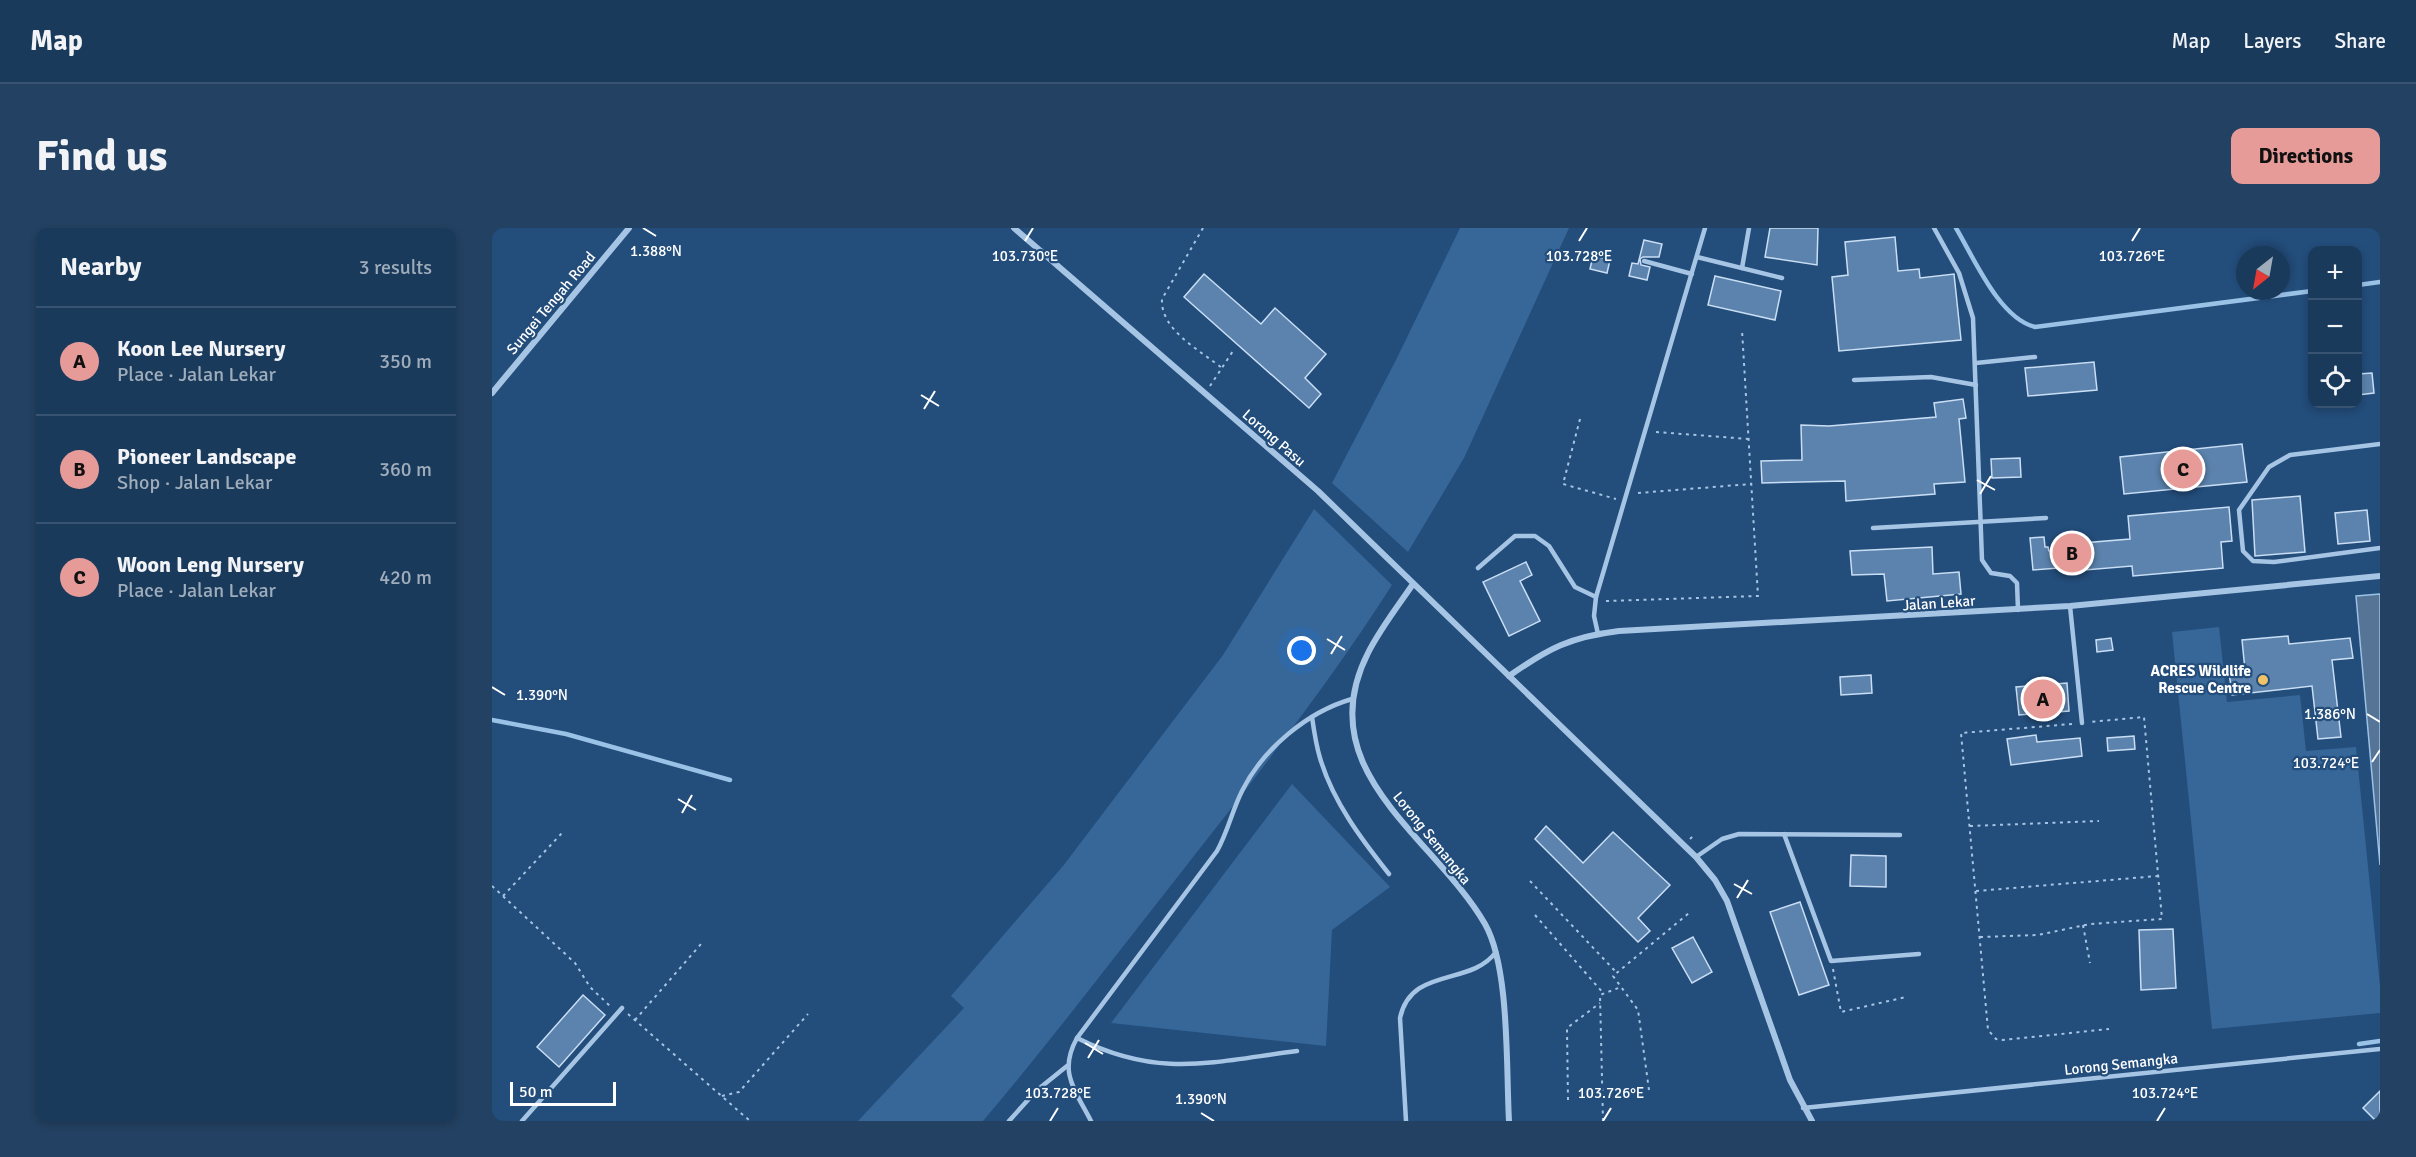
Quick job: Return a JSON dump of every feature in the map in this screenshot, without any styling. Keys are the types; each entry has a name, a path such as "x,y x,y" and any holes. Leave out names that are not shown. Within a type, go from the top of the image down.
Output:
{"street":[{"name":"Sungei Tengah Road","path":"492,393 629,228"},
{"name":"Lorong Pasu","path":"1014,228 1318,491 1509,676"},
{"name":"Jalan Lekar","path":"1509,676 1549,649 1572,639 1598,634 2018,610 2380,576"},
{"name":"Lorong Semangka","path":"1413,584 1368,652 1352,699 1352,724 1356,750 1374,786 1485,925 1496,952 1503,993 1509,1121"},
{"path":"1509,676 1696,857 1715,880 1734,916 1790,1080 1812,1121"}],"lane":[{"path":"1598,634 1594,616 1596,597 1705,228"},
{"path":"1742,268 1749,228"},
{"path":"1934,228 1959,273 1970,302 1976,363 1983,564 1991,573 2010,576 2017,583 2018,610"},
{"path":"1697,257 1782,278"},
{"path":"1644,261 1692,274"},
{"path":"1976,363 2035,357"},
{"path":"1854,380 1931,377 1977,386"},
{"path":"2380,444 2283,457 2262,475 2242,504 2238,517 2243,550 2253,561 2274,562 2380,548"},
{"path":"1873,528 2046,518"},
{"path":"1478,568 1515,536 1535,536 1554,553 1570,582 1596,597"},
{"path":"2070,606 2082,723"},
{"path":"1091,1121 1069,1079 1067,1066 1070,1051 1077,1038 1217,851 1232,822 1236,803 1256,769 1272,750 1312,717 1332,705 1352,699"},
{"path":"1312,717 1320,758 1331,786 1362,840 1389,874"},
{"path":"1784,834 1832,961 1919,954"},
{"path":"1696,857 1730,836 1900,835"},
{"path":"1406,1121 1400,1018 1403,1005 1422,986 1482,966 1496,952"},
{"path":"522,1121 622,1008"},
{"path":"1077,1038 1124,1059 1153,1064 1182,1065 1297,1051"},
{"name":"Lorong Semangka","path":"1803,1108 2380,1049"},
{"path":"1008,1121 1036,1091 1067,1066"}],"path":[{"path":"1203,228 1166,293 1161,308 1172,327 1222,368"},
{"path":"1596,597 1609,602 1758,597 1742,330"},
{"path":"1204,394 1233,351"},
{"path":"1580,419 1563,484 1624,501"},
{"path":"1644,432 1749,439"},
{"path":"1626,494 1751,483"},
{"path":"1980,937 2038,935 2084,925 2162,919 2144,717 1961,734 1988,1030 1996,1039 2109,1029"},
{"path":"1970,826 2099,821"},
{"path":"503,896 562,833"},
{"path":"1976,891 2158,876"},
{"path":"1530,881 1617,973"},
{"path":"492,886 575,963 590,987 617,1013"},
{"path":"1649,1090 1638,1010 1613,976 1689,913"},
{"path":"1535,915 1604,994"},
{"path":"2084,925 2090,963"},
{"path":"635,1020 701,944"},
{"path":"1832,961 1841,1012 1906,997"},
{"path":"1603,1121 1600,995 1621,987"},
{"path":"1568,1100 1567,1028 1600,1004"},
{"path":"622,1008 750,1121"},
{"path":"722,1096 739,1092 808,1014"}],"shaded area":[{"path":"1460,228 1569,228 1464,458 1408,552 1332,483 1396,360"},
{"path":"1314,509 1392,585 1288,734 1081,1001 983,1121 858,1121 964,1008 951,996 1063,866 1223,655"},
{"path":"2380,594 2380,865 2356,596"},
{"path":"2219,627 2227,702 2300,695 2306,751 2356,747 2380,986 2380,1013 2212,1029 2172,632"},
{"path":"1292,784 1390,887 1332,930 1326,1046 1111,1023"}],"building":[{"path":"1770,228 1818,228 1817,265 1765,257"},
{"path":"1895,237 1898,271 1919,269 1920,278 1954,274 1961,340 1839,351 1832,277 1848,275 1845,242"},
{"path":"1644,240 1662,244 1659,257 1640,259 1641,265 1650,267 1647,280 1629,276 1632,263 1638,264"},
{"path":"1593,256 1610,260 1607,273 1590,269"},
{"path":"1204,274 1261,324 1275,308 1326,354 1305,378 1321,394 1309,408 1184,297"},
{"path":"1715,276 1781,291 1775,320 1708,305"},
{"path":"2094,362 2097,390 2028,396 2025,368"},
{"path":"2372,373 2374,393 2362,394 2362,374"},
{"path":"1963,399 1966,418 1959,419 1965,482 1934,484 1935,494 1846,501 1845,481 1762,483 1761,461 1802,460 1801,425 1829,426 1936,417 1934,403"},
{"path":"2242,444 2247,482 2124,494 2120,457"},
{"path":"2020,458 2021,477 1992,478 1991,459"},
{"path":"2300,496 2305,552 2255,556 2252,500"},
{"path":"2229,507 2232,541 2221,542 2223,568 2133,576 2132,566 2073,571 2072,567 2033,570 2030,538 2044,537 2045,547 2048,547 2049,551 2071,549 2070,544 2130,539 2128,516"},
{"path":"2367,510 2370,541 2338,544 2335,513"},
{"path":"1932,547 1933,574 1959,572 1961,594 1887,601 1884,574 1852,575 1850,551"},
{"path":"1526,562 1532,575 1520,581 1540,621 1509,636 1483,582"},
{"path":"2288,636 2289,644 2350,638 2353,658 2332,660 2341,737 2318,739 2312,686 2232,695 2229,672 2245,670 2242,640"},
{"path":"2111,638 2113,650 2097,652 2096,640"},
{"path":"1871,675 1872,693 1841,695 1840,677"},
{"path":"2067,683 2069,711 2019,715 2016,687"},
{"path":"2036,735 2037,742 2080,738 2082,756 2011,765 2007,739"},
{"path":"2134,736 2135,749 2108,751 2107,738"},
{"path":"1546,826 1583,863 1613,832 1670,885 1638,918 1650,931 1638,942 1535,839"},
{"path":"1851,855 1886,856 1886,887 1850,886"},
{"path":"1800,902 1829,985 1799,995 1770,912"},
{"path":"2173,929 2176,988 2141,990 2139,930"},
{"path":"1693,937 1712,972 1692,983 1672,948"},
{"path":"583,995 605,1015 559,1067 537,1047"},
{"path":"2380,1091 2380,1121 2376,1121 2363,1108"}],"waterway":[{"path":"1956,228 1999,300 2010,312 2035,327 2308,292"},
{"path":"2362,284 2380,282"},
{"path":"492,720 566,734 730,780"},
{"path":"2359,1044 2380,1041"}],"place":[{"name":"Woon Leng Nursery","path":"2183,469"},
{"name":"Pioneer Landscape","path":"2072,553"},
{"name":"ACRES Wildlife Rescue Centre","path":"2263,680"},
{"name":"Koon Lee Nursery","path":"2043,699"}]}
